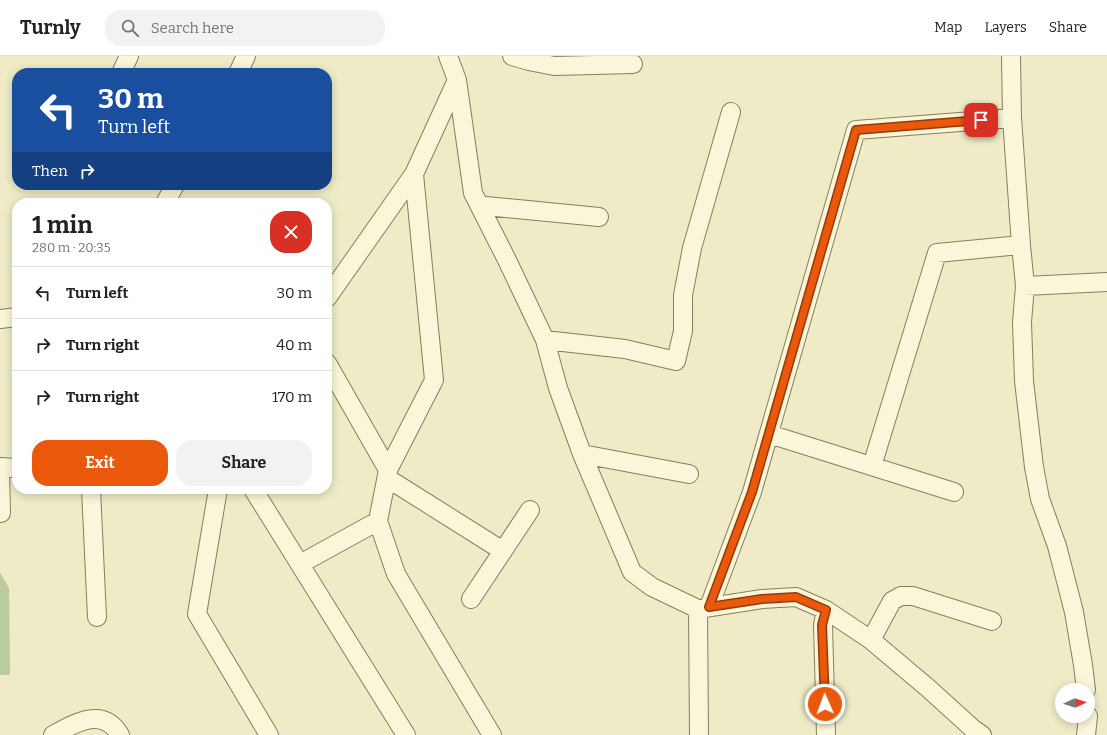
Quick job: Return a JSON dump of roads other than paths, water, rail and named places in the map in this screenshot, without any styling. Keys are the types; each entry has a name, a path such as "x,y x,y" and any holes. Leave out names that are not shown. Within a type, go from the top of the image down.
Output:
{"street":[{"path":"123,68 129,56"},
{"path":"240,68 246,56"},
{"path":"448,56 456,80 473,193 545,340 558,388 582,454 632,572 652,587 703,608 762,599 796,597 826,610 872,640 928,688 973,733"},
{"path":"512,56 554,66 633,64"},
{"path":"1011,56 1012,118 1025,286 1022,322 1024,381 1034,467 1040,499 1057,546 1074,612 1085,683"},
{"path":"332,291 414,174 456,80"},
{"path":"545,340 625,349 676,361 683,331 683,294 692,248 731,112"},
{"path":"699,735 703,608 752,492 856,130 1012,118"},
{"path":"414,174 434,380 388,474 378,521 396,574 492,735"},
{"path":"480,207 486,206 598,217"},
{"path":"872,466 937,253 1021,245"},
{"path":"1025,286 1107,282"},
{"path":"0,319 12,318"},
{"path":"332,372 388,474 503,550"},
{"path":"769,434 954,492"},
{"path":"582,454 689,474"},
{"path":"1,513 0,467 12,468"},
{"path":"90,494 97,616"},
{"path":"217,494 196,614 269,735"},
{"path":"256,494 406,735"},
{"path":"471,599 530,510"},
{"path":"300,564 378,521"},
{"path":"872,640 892,601 901,596 913,596 992,621"},
{"path":"826,610 822,625 826,735"},
{"path":"53,735 78,722 94,719 106,721 117,730 120,735"},
{"path":"1086,735 1087,723"}]}
